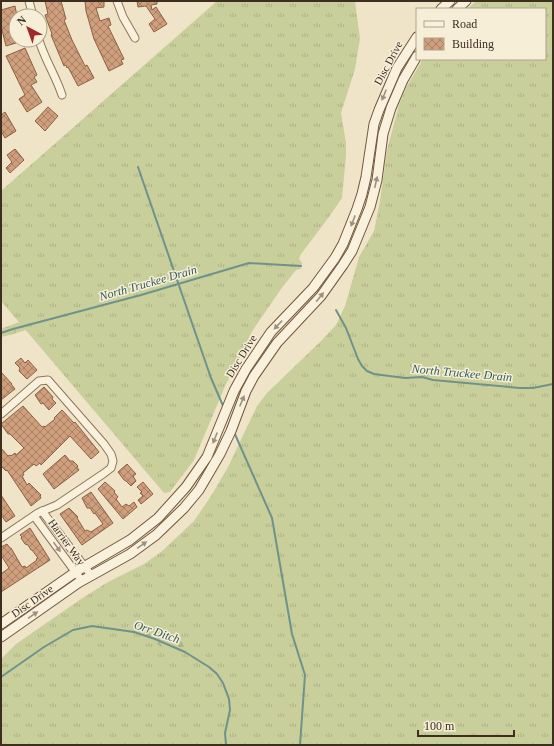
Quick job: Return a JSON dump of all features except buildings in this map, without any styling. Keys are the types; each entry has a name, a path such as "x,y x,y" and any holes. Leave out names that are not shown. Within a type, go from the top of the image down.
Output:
{"main road":[{"path":"442,8 450,1"},
{"path":"458,8 466,1"},
{"name":"Disc Drive","path":"1,624 84,566 115,549 145,529 174,502 186,487 207,457 234,391 254,356 271,332 313,288 335,258 346,238 357,209 366,177 374,124 381,103 397,68 416,39"},
{"name":"Disc Drive","path":"1,637 82,580 130,554 156,535 170,523 189,502 202,484 220,454 231,431 246,391 263,363 287,331 321,296 344,265 360,234 370,207 377,180 383,134 391,108 403,80 416,58"}],"street":[{"path":"117,1 123,17 135,38"},
{"path":"41,48 56,78 62,95"},
{"path":"1,414 39,381 48,380 111,454 113,461 111,468 103,474 61,502 42,511 1,538"},
{"name":"Harrier Way","path":"42,511 91,575"},
{"name":"Harrier Way","path":"34,516 82,580"}],"green space":[{"path":"217,1 355,1 360,39 355,69 341,113 346,143 342,198 301,254 299,259 302,263 301,269 296,270 281,289 251,333 226,384 194,460 170,492 164,493 1,301 1,191"},
{"path":"476,1 553,1 553,745 1,745 1,659 16,644 81,599 108,582 144,564 161,552 194,521 228,467 257,406 267,393 336,325 345,306 359,257 374,231 387,150 399,105 407,86 422,60 546,60 546,8 468,8"},
{"path":"19,322 26,330 1,337 1,329"},
{"path":"147,621 166,629 186,642 180,652 175,652 160,646 144,634"}],"waterway":[{"path":"138,167 211,378 224,408"},
{"name":"North Truckee Drain","path":"1,333 141,295 249,263 301,266"},
{"name":"North Truckee Drain","path":"336,310 346,328 362,366 367,371 374,374 405,378 422,377 433,380 520,388 533,388 553,384"},
{"path":"234,432 272,518 292,634 305,675 300,745"},
{"name":"Orr Ditch","path":"1,677 44,647 73,630 92,626 134,632 185,652 209,667 217,674 223,683 229,699 230,710 225,733 226,745"}]}
